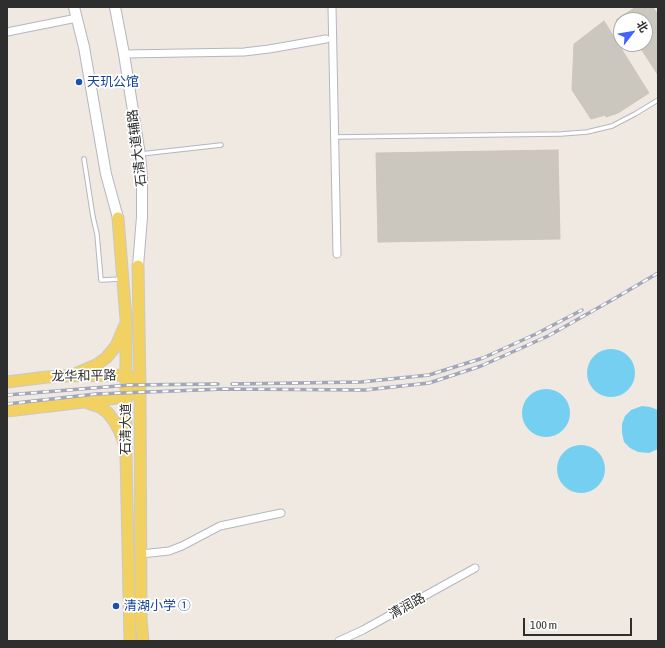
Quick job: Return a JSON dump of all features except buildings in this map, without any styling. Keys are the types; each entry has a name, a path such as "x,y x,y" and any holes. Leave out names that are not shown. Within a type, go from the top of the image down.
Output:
{"main road":[{"path":"74,7 84,47 106,174 118,218"},
{"name":"石清大道辅路","path":"115,7 124,54 140,155 142,177 142,217 138,266"},
{"name":"石清大道","path":"118,218 126,319 126,455 130,641"},
{"name":"石清大道","path":"138,266 143,641"},
{"path":"66,376 83,371 106,358 116,346 126,319"},
{"name":"龙华和平路","path":"7,382 66,376 126,376 132,378 140,387 126,397 7,411"},
{"path":"82,402 100,407 108,413 120,432 126,455"}],"street":[{"path":"332,7 337,254"},
{"path":"7,32 77,18"},
{"path":"124,54 244,52 269,50 326,39"},
{"path":"141,554 169,551 182,546 220,526 281,514"},
{"name":"清润路","path":"339,641 363,630 475,568"}],"lane":[{"path":"335,137 562,134 586,132 612,126 658,100"},
{"path":"140,155 221,145"},
{"path":"84,160 97,234 101,280 123,279"}],"water":[{"path":"611,349 620,351 628,356 633,364 635,373 633,382 628,390 620,395 611,397 602,395 594,390 589,382 587,373 589,364 594,356 602,351"},
{"path":"546,389 555,391 563,396 568,404 570,413 568,422 563,430 555,435 546,437 537,435 529,430 524,422 522,413 524,404 529,396 537,391"},
{"path":"642,406 658,410 658,449 649,453 638,452 630,448 624,442 622,433 622,424 625,416 631,410"},
{"path":"581,445 590,447 598,452 603,460 605,469 603,478 598,486 590,491 581,493 572,491 564,486 559,478 557,469 559,460 564,452 572,447"}],"railway":[{"path":"7,404 96,394 224,389 365,390 429,383 481,366 548,336 658,273"},
{"path":"232,384 361,382 429,375 483,358 536,334 582,310"},
{"path":"7,395 130,385 218,384"}],"place":[{"name":"天玑公馆","path":"79,82"},
{"name":"清湖小学 ①","path":"116,606"}]}
